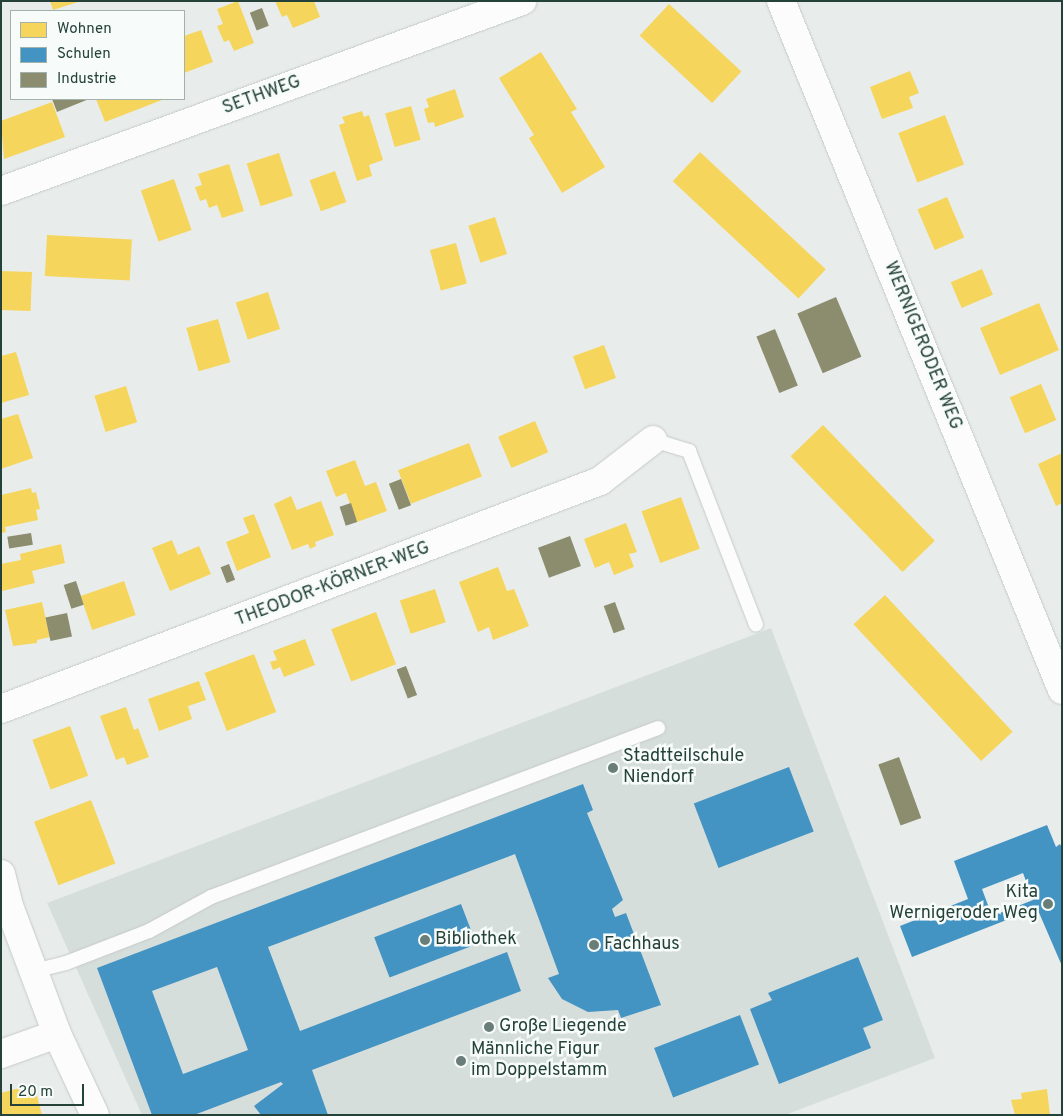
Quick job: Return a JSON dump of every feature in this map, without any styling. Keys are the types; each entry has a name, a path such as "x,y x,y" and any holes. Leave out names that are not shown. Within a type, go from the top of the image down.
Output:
{"street":[{"name":"SETHWEG","path":"1,191 522,1"},
{"name":"WERNIGERODER WEG","path":"782,1 1062,690"},
{"name":"THEODOR-KÖRNER-WEG","path":"1,709 600,481 654,440"},
{"path":"1,874 9,906 57,1034 95,1115"},
{"path":"1,1054 57,1034"}],"lane":[{"path":"654,440 689,451 756,624"},
{"path":"34,971 66,963 121,942 149,931 211,898 658,728"}],"shaded area":[{"name":"Stadtteilschule Niendorf","path":"771,628 935,1058 785,1115 142,1115 47,903"}],"building: Wohnen":[{"path":"50,1 77,1 78,2 53,10"},
{"path":"238,1 254,43 234,51 229,40 224,42 217,26 223,24 217,9"},
{"path":"275,1 314,1 320,17 293,28 287,15 282,17"},
{"path":"669,4 741,72 712,103 640,35"},
{"path":"201,30 213,62 185,73 185,36"},
{"path":"541,52 577,109 571,112 605,167 562,193 529,138 534,135 499,78"},
{"path":"910,71 919,93 909,97 913,108 882,119 870,87"},
{"path":"455,89 464,117 435,127 434,122 428,123 424,109 429,107 426,99"},
{"path":"96,100 162,100 105,122"},
{"path":"52,102 65,137 4,159 1,121"},
{"path":"411,106 421,140 395,147 385,113"},
{"path":"362,111 364,117 369,115 383,160 369,165 372,176 357,181 339,125 345,123 342,117"},
{"path":"945,115 964,164 917,182 898,133"},
{"path":"700,152 826,269 799,299 673,181"},
{"path":"279,153 293,196 261,206 247,164"},
{"path":"229,164 244,211 222,218 217,205 209,208 206,199 200,201 195,187 202,185 198,174"},
{"path":"335,171 346,202 321,211 310,180"},
{"path":"174,179 192,230 158,241 141,190"},
{"path":"947,197 964,238 935,250 918,210"},
{"path":"495,217 507,254 480,263 468,226"},
{"path":"47,235 132,239 130,280 45,276"},
{"path":"456,243 467,284 441,291 430,250"},
{"path":"982,269 993,295 962,308 951,282"},
{"path":"1,271 32,272 31,311 1,310"},
{"path":"268,292 280,329 248,340 236,303"},
{"path":"1039,303 1059,350 1000,375 980,328"},
{"path":"218,319 230,362 199,371 186,328"},
{"path":"604,345 616,378 585,389 573,356"},
{"path":"16,352 29,395 1,403 1,356"},
{"path":"1041,384 1056,420 1025,433 1010,397"},
{"path":"126,386 137,422 106,432 94,396"},
{"path":"18,414 33,458 1,469 1,419"},
{"path":"535,421 548,452 511,468 498,437"},
{"path":"823,425 935,541 902,572 791,456"},
{"path":"469,443 482,477 411,504 398,470"},
{"path":"1062,453 1062,503 1056,506 1038,464"},
{"path":"355,460 365,486 376,482 387,511 357,522 346,493 336,497 326,471"},
{"path":"31,488 32,493 36,492 40,509 36,510 38,520 5,527 6,532 1,533 1,495"},
{"path":"291,496 297,510 321,501 334,535 315,542 316,546 310,549 308,544 292,550 274,504"},
{"path":"681,497 700,549 660,563 642,511"},
{"path":"254,514 271,557 237,571 226,542 249,533 243,518"},
{"path":"626,523 637,552 629,554 634,567 614,575 609,562 595,568 584,539"},
{"path":"172,540 178,555 199,546 211,574 170,591 152,548"},
{"path":"61,544 65,563 32,571 35,583 2,591 1,564 21,560 20,554"},
{"path":"498,567 507,591 514,589 529,626 493,640 489,627 478,632 459,582"},
{"path":"124,581 136,615 92,630 81,596"},
{"path":"435,589 446,622 411,634 400,600"},
{"path":"885,595 1013,732 981,761 854,624"},
{"path":"42,602 50,637 37,640 37,643 13,646 5,610"},
{"path":"376,612 396,664 351,681 331,629"},
{"path":"305,639 315,665 284,677 280,667 273,670 270,662 277,660 273,651"},
{"path":"254,654 276,712 227,731 205,673"},
{"path":"199,681 206,700 188,706 192,719 159,731 148,699"},
{"path":"126,707 134,730 138,728 149,757 127,765 124,757 116,760 100,716"},
{"path":"70,726 88,776 51,789 32,740"},
{"path":"91,800 115,863 58,885 34,822"},
{"path":"34,1084 42,1115 1,1115 1,1093"},
{"path":"1047,1089 1050,1115 1015,1115 1011,1100 1022,1099 1021,1093"}],"building: Schulen":[{"path":"789,767 814,831 719,868 694,804"},
{"path":"583,784 593,810 587,813 623,900 612,909 615,917 626,913 661,1005 621,1018 618,1010 588,1012 562,999 548,978 559,974 515,854 268,947 300,1031 507,952 521,991 312,1070 328,1115 261,1115 254,1106 283,1084 281,1082 194,1115 152,1115 97,968","holes":["217,967 248,1050 183,1074 152,991"]},
{"path":"1047,825 1056,847 1060,844 1062,848 1062,966 1037,908 912,957 900,926 968,899 954,861","holes":["1023,873 1033,900 992,916 982,889"]},
{"name":"Bibliothek","path":"461,904 476,944 390,977 374,937"},
{"path":"858,957 883,1020 863,1028 871,1048 779,1084 750,1009 772,1000 768,993"},
{"path":"740,1015 759,1064 673,1097 654,1048"}],"building: Industrie":[{"path":"262,8 269,26 257,30 250,13"},
{"path":"52,100 87,100 57,112"},
{"path":"836,297 861,357 823,373 797,313"},
{"path":"775,329 798,386 779,393 756,336"},
{"path":"401,479 411,505 399,510 389,484"},
{"path":"351,503 357,522 346,526 340,507"},
{"path":"31,533 33,545 9,549 7,537"},
{"path":"570,536 581,566 549,578 538,548"},
{"path":"229,564 235,580 227,583 221,567"},
{"path":"76,581 84,605 71,609 64,585"},
{"path":"615,602 625,629 614,633 604,606"},
{"path":"67,613 72,636 50,641 45,618"},
{"path":"406,666 417,695 408,699 397,670"},
{"path":"899,757 921,818 901,826 878,765"}],"place":[{"name":"Stadtteilschule Niendorf","path":"613,768"},
{"name":"Kita Wernigeroder Weg","path":"1048,904"},
{"name":"Bibliothek","path":"425,940"},
{"name":"Fachhaus","path":"594,945"},
{"name":"Große Liegende","path":"489,1027"},
{"name":"Männliche Figur im Doppelstamm","path":"461,1061"}]}
